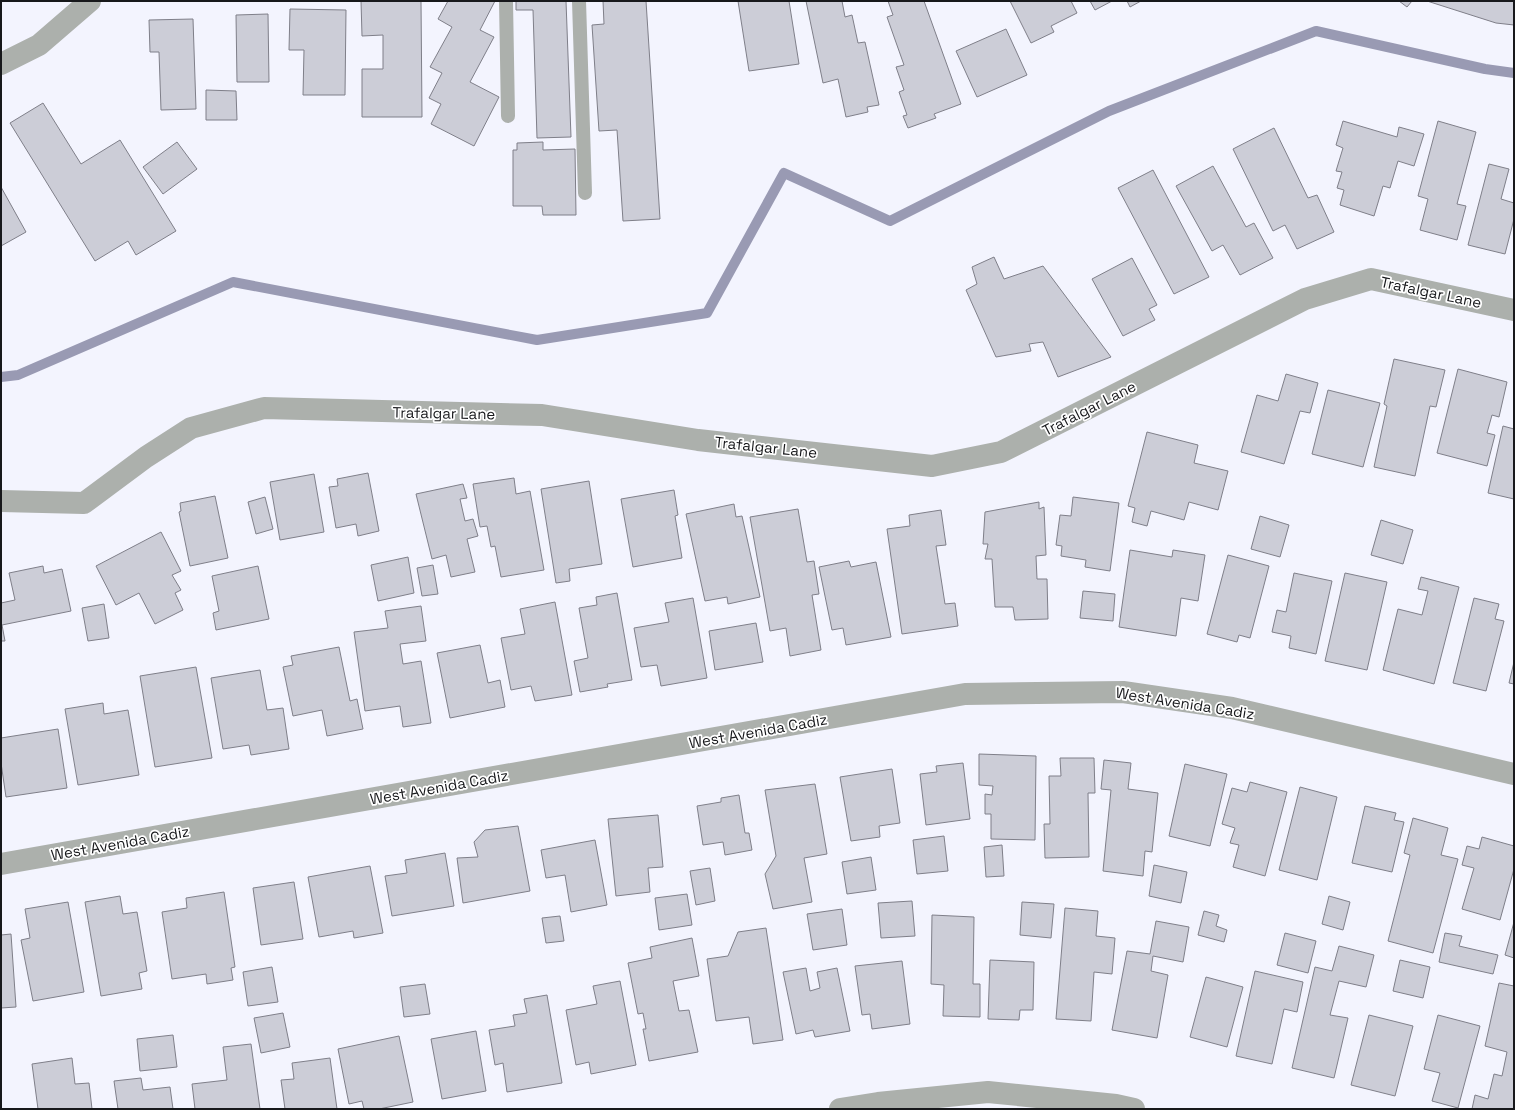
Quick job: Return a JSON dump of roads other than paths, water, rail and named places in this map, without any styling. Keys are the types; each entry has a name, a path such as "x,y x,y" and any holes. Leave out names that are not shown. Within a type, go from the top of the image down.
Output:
{"street":[{"path":"1,64 39,45 90,1"},
{"name":"Trafalgar Lane","path":"1,501 84,503 146,457 190,428 264,408 542,415 698,440 932,466 1001,452 1305,299 1371,279 1514,310"},
{"name":"West Avenida Cadiz","path":"1,864 965,694 1123,692 1232,708 1514,774"},
{"path":"840,1109 878,1102 988,1092 1116,1105 1134,1109"}],"lane":[{"path":"506,1 508,116"},
{"path":"579,1 585,193"}],"waterway":[{"path":"1,377 18,375 233,282 537,340 707,313 784,173 890,221 1109,111 1316,31 1485,69 1514,73"}]}
